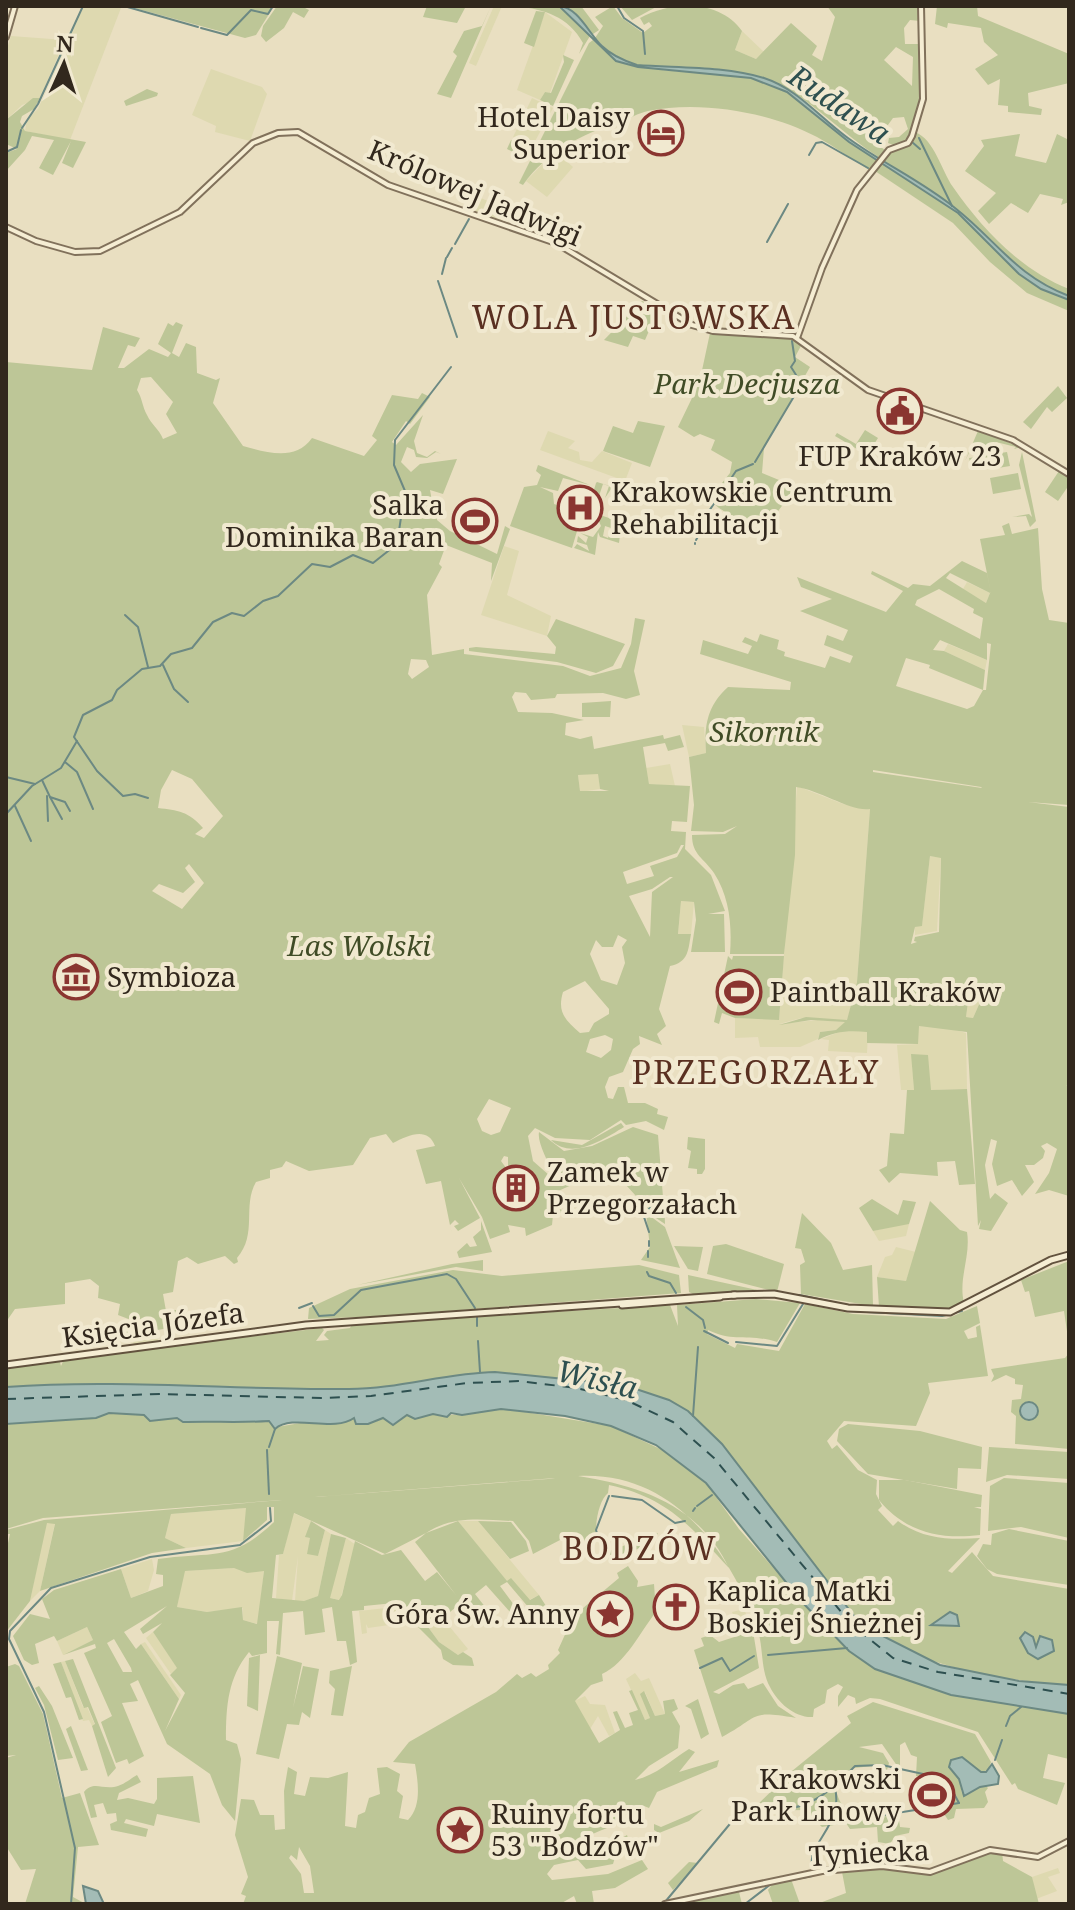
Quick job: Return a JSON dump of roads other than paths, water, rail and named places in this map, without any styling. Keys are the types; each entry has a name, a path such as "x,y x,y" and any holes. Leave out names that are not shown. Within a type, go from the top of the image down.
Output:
{"main road":[{"path":"593,1304 687,1296 774,1294 848,1308 950,1312 1051,1260 1069,1255"},
{"path":"593,1304 679,1301 735,1295"},
{"name":"Księcia Józefa","path":"6,1365 306,1325 593,1304"}],"street":[{"path":"6,37 15,6"},
{"path":"921,6 923,99 909,141 887,153 877,168 867,175 850,202 797,338 868,390 1007,437 1069,474"},
{"name":"Królowej Jadwigi","path":"6,227 36,241 83,253 109,248 175,215 253,143 284,132 306,135 385,184 556,243 692,325 713,331 797,338"},
{"name":"Tyniecka","path":"665,1904 822,1871 882,1866 930,1872 990,1850 1038,1857 1069,1841"}],"water":[{"path":"559,6 578,16 606,50 637,65 734,71 764,78 788,89 848,138 942,198 1021,268 1069,296 1069,300 1041,289 1019,274 958,213 849,142 787,92 751,78 638,67 616,61"},
{"path":"495,1372 624,1385 669,1400 688,1411 722,1444 861,1625 940,1665 1019,1681 1069,1685 1069,1714 951,1695 875,1669 849,1651 802,1602 706,1483 656,1445 611,1426 565,1416 501,1409 462,1415 451,1413 447,1417 433,1414 415,1419 407,1415 393,1425 383,1418 368,1424 356,1424 354,1418 335,1424 292,1423 275,1429 269,1421 183,1422 177,1418 150,1421 144,1415 109,1413 96,1418 6,1424 6,1387 135,1384 349,1389"},
{"path":"1025,1402 1033,1402 1038,1411 1036,1418 1025,1420 1020,1415 1020,1407"},
{"path":"950,1612 957,1615 959,1626 931,1625"},
{"path":"1025,1632 1033,1637 1036,1647 1040,1636 1052,1640 1054,1651 1038,1659 1028,1653 1020,1638"},
{"path":"962,1757 981,1772 986,1772 992,1764 999,1776 998,1784 980,1787 964,1796 959,1779 949,1767 951,1760"},
{"path":"83,1886 98,1891 104,1904 86,1904"}],"waterway":[{"path":"22,128 38,104 83,6"},
{"path":"124,6 198,27"},
{"path":"201,28 227,35 251,10 268,14 273,6"},
{"path":"277,6 282,6"},
{"path":"617,6 624,18 643,31 645,54"},
{"path":"6,152 17,147 21,130"},
{"path":"919,138 952,206"},
{"path":"809,155 816,143 822,142 868,168"},
{"path":"912,142 920,149"},
{"path":"767,242 788,204"},
{"path":"455,244 469,219"},
{"path":"447,257 452,248"},
{"path":"442,274 446,258"},
{"path":"438,281 457,337"},
{"path":"755,462 796,393 794,383 798,378 791,367 795,361 792,341"},
{"path":"148,798 135,794 123,796 97,771 74,737 83,715 112,700 117,690 142,669 160,666 171,654 192,648 213,622 232,613 244,616 263,601 278,596 312,564 330,567 353,555 373,563 397,544 405,491 394,465 395,440 451,367"},
{"path":"709,511 736,471 753,464"},
{"path":"696,540 710,516"},
{"path":"125,615 138,627 148,667"},
{"path":"163,665 174,689 188,702"},
{"path":"6,814 32,786 61,768 77,741"},
{"path":"65,762 77,772 93,809"},
{"path":"6,777 35,784"},
{"path":"42,780 50,797 65,802 70,811"},
{"path":"47,796 48,821"},
{"path":"50,797 62,819"},
{"path":"15,806 31,841"},
{"path":"649,1232 643,1214 663,1197"},
{"path":"649,1241 649,1246"},
{"path":"648,1251 648,1257"},
{"path":"647,1272 649,1276 670,1283 676,1293"},
{"path":"313,1306 319,1316 334,1315 361,1290 447,1274 456,1279 475,1308"},
{"path":"799,1295 852,1306"},
{"path":"299,1308 312,1303"},
{"path":"736,1342 777,1346 803,1304"},
{"path":"686,1307 703,1320 705,1328"},
{"path":"848,1311 942,1316 962,1311"},
{"path":"477,1317 477,1326"},
{"path":"704,1331 728,1343"},
{"path":"478,1341 480,1372"},
{"path":"693,1416 698,1347"},
{"path":"64,1360 100,1355"},
{"path":"269,1447 275,1429"},
{"path":"267,1450 269,1494"},
{"path":"697,1506 712,1495"},
{"path":"600,1542 596,1530 609,1496"},
{"path":"612,1496 642,1500 675,1523 685,1521"},
{"path":"71,1904 75,1848 44,1712 9,1639 10,1631 51,1588 150,1557 240,1545 271,1521 270,1508"},
{"path":"768,1655 847,1648"},
{"path":"700,1668 722,1658 730,1671 754,1656"},
{"path":"1006,1726 1010,1716 1021,1707"},
{"path":"995,1760 1002,1740"},
{"path":"665,1902 739,1813 776,1811 803,1805 827,1791 855,1766 882,1765 946,1779 959,1803"},
{"path":"745,1904 771,1884 812,1876 813,1854 834,1814 835,1788"},
{"path":"840,1804 859,1819 959,1803"}],"place":[{"name":"Hotel Daisy Superior","path":"661,133"},
{"name":"FUP Kraków 23","path":"900,411"},
{"name":"Krakowskie Centrum Rehabilitacji","path":"580,508"},
{"name":"Salka Dominika Baran","path":"475,521"},
{"name":"Symbioza","path":"76,977"},
{"name":"Paintball Kraków","path":"739,992"},
{"name":"Zamek w Przegorzałach","path":"516,1188"},
{"name":"Kaplica Matki Boskiej Śnieżnej","path":"676,1607"},
{"name":"Góra Św. Anny","path":"610,1614"},
{"name":"Krakowski Park Linowy","path":"932,1795"},
{"name":"Ruiny fortu 53 \"Bodzów\"","path":"460,1830"}],"district":[{"name":"WOLA JUSTOWSKA","path":"634,318"},
{"name":"PRZEGORZAŁY","path":"756,1073"},
{"name":"BODZÓW","path":"640,1549"}],"water label":[{"name":"Rudawa","path":"839,105"},
{"name":"Wisła","path":"597,1380"}],"park label":[{"name":"Park Decjusza","path":"747,384"},
{"name":"Sikornik","path":"764,732"},
{"name":"Las Wolski","path":"359,946"}]}
